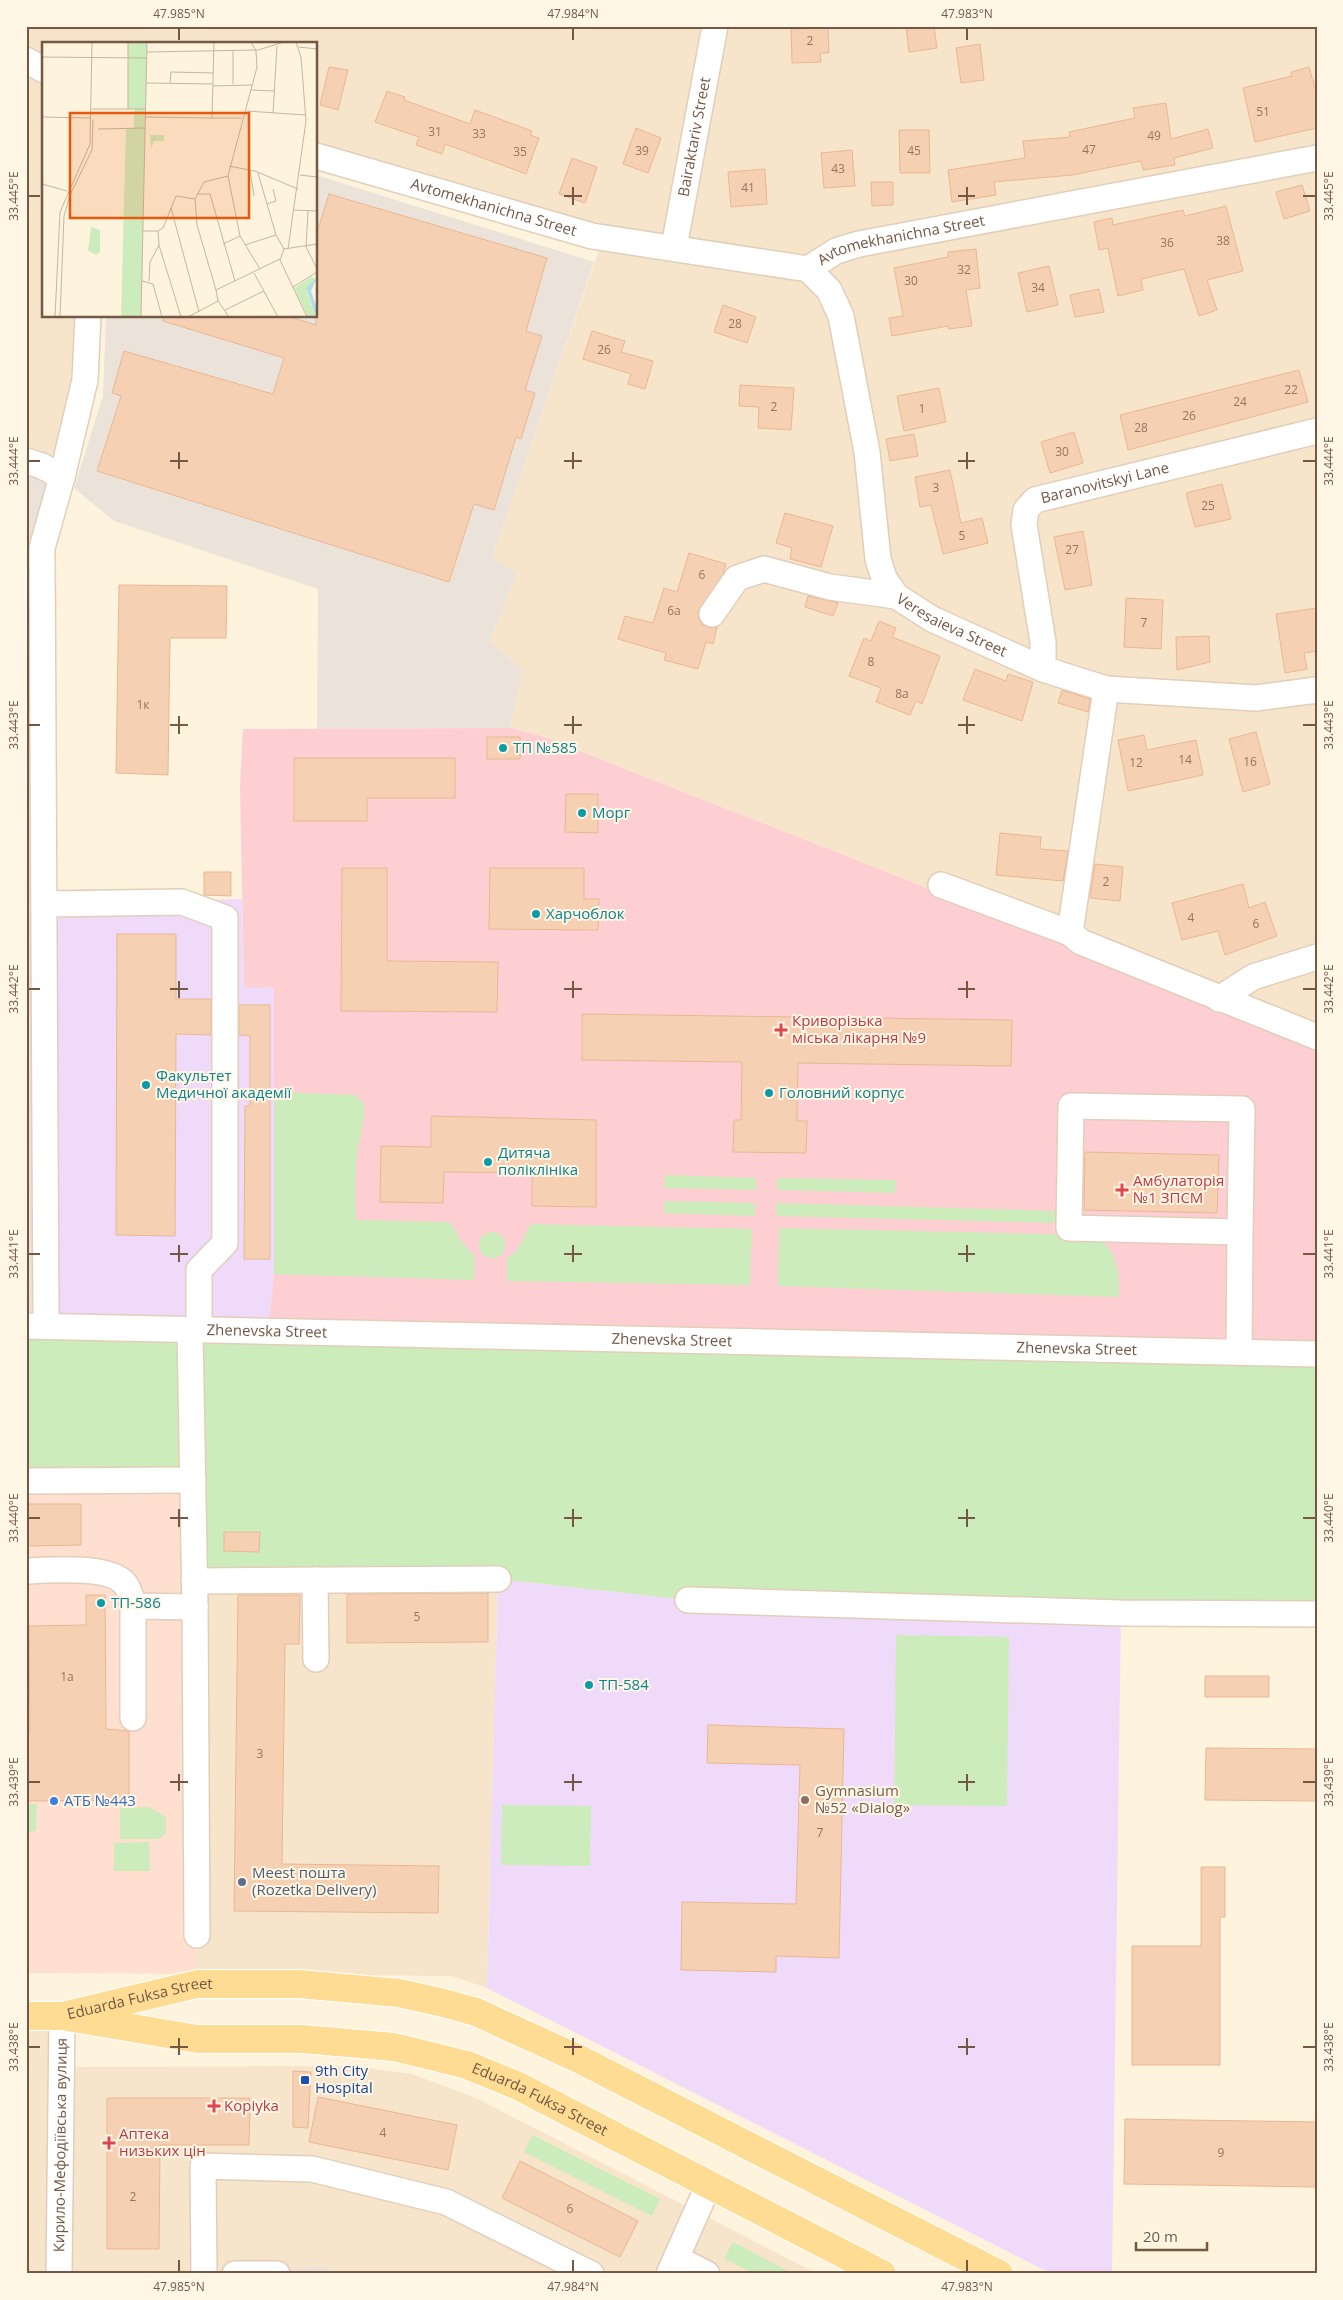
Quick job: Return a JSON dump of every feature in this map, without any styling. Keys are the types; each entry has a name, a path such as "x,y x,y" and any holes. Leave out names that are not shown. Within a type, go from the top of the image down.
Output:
{"main road":[{"name":"Eduarda Fuksa Street","path":"62,2016 197,1984 300,1984 399,1993 444,2003 484,2016 581,2060 999,2274"},
{"path":"26,2016 62,2016"},
{"name":"Eduarda Fuksa Street","path":"62,2016 197,2039 302,2039 394,2048 436,2056 467,2065 518,2086 882,2274"}],"street":[{"name":"Bairaktariv Street","path":"674,247 715,26"},
{"path":"26,60 42,69"},
{"name":"Avtomekhanichna Street","path":"318,157 592,236 674,247 808,269 836,251 859,244 1317,158"},
{"name":"Veresaieva Street","path":"808,269 829,290 841,316 867,452 878,559 884,578 896,596 932,620 1042,669 1106,689 1256,698 1317,690"},
{"path":"36,1326 44,904 35,625 42,548 62,477 85,380 88,318"},
{"name":"Baranovitskyi Lane","path":"1042,669 1043,642 1024,525 1026,510 1035,500 1238,452 1317,431"},
{"path":"26,461 42,466 62,477"},
{"path":"712,614 736,578 764,569 830,587 896,596"},
{"path":"1070,933 1106,689"},
{"path":"941,885 1070,933 1081,942 1317,1037"},
{"path":"44,904 182,902 225,918 225,1243 200,1270 195,1329 193,1480 197,1935"},
{"path":"1219,999 1253,977 1317,957"},
{"path":"1239,1352 1242,1109 1071,1106 1069,1228 1240,1232"},
{"name":"Zhenevska Street","path":"36,1326 1317,1354"},
{"path":"26,1481 193,1480"},
{"path":"26,1571 78,1568 117,1578 125,1583 133,1606 133,1718"},
{"path":"194,1581 498,1578"},
{"path":"315,1580 316,1659"},
{"path":"688,1600 1121,1613 1317,1614"},
{"path":"133,1606 195,1607"},
{"name":"Кирило-Мефодіївська вулиця","path":"59,2274 62,2016"},
{"path":"204,2274 203,2166 312,2169 446,2202 591,2274"},
{"path":"707,2274 672,2266 709,2184"},
{"path":"235,2274 278,2274"}],"shaded area":[{"path":"26,26 1317,26 1317,1042 542,736 510,728 523,670 490,641 517,573 492,558 603,238 318,157 318,42 42,42 42,318 88,318 62,477 26,461"},
{"path":"318,176 594,262 492,558 517,573 490,641 523,670 510,728 317,729 318,589 114,521 74,488 103,396 106,318 318,318"},
{"path":"26,461 62,477 42,548 46,1326 26,1326"},
{"name":"Криворізька міська лікарня №9","path":"510,728 542,736 1317,1042 1317,1353 268,1331 274,1274 274,988 244,987 240,786 243,729"},
{"path":"242,899 244,986 274,988 274,1274 268,1331 46,1326 44,904"},
{"path":"193,1480 197,1974 26,1973 26,1481"},
{"path":"498,1579 487,1988 452,1976 197,1974 194,1581"},
{"name":"Gymnasium №52 «Dialog»","path":"498,1579 688,1600 1121,1613 1112,2274 1052,2274 487,1988"},
{"path":"26,2016 62,2016 62,2067 353,2066 412,2074 476,2098 818,2274 343,2274 325,2266 289,2269 289,2274 26,2274"},
{"path":"325,2266 343,2274 289,2274 289,2269"}],"green space":[{"path":"274,1092 356,1095 364,1104 364,1118 357,1152 356,1220 448,1222 453,1226 461,1242 475,1256 474,1280 274,1274"},
{"path":"665,1175 756,1178 756,1190 664,1188"},
{"path":"777,1178 896,1180 895,1193 777,1190"},
{"path":"664,1201 755,1203 755,1216 664,1213"},
{"path":"776,1203 1058,1211 1057,1223 776,1216"},
{"path":"531,1224 752,1229 750,1285 507,1281 507,1257 516,1252"},
{"path":"779,1228 1094,1235 1108,1248 1116,1262 1119,1278 1119,1297 778,1286"},
{"path":"492,1232 501,1236 505,1245 501,1254 492,1258 483,1254 479,1245 483,1236"},
{"path":"26,1326 1317,1354 1317,1614 688,1600 498,1579 194,1581 193,1480 26,1481"},
{"path":"896,1635 1009,1637 1007,1806 894,1805"},
{"path":"26,1804 37,1804 36,1830 26,1835"},
{"path":"502,1805 591,1806 590,1866 501,1865"},
{"path":"149,1807 166,1817 166,1834 158,1839 120,1839 120,1808"},
{"path":"149,1842 150,1871 114,1871 114,1843"},
{"path":"532,2135 660,2199 652,2216 524,2152"},
{"path":"733,2242 794,2274 754,2274 724,2258"}],"building":[{"path":"906,26 934,26 937,48 909,52"},
{"path":"828,28 829,53 820,53 821,62 792,63 791,29"},
{"path":"980,44 984,80 961,83 956,48"},
{"path":"329,67 348,70 338,110 320,105"},
{"path":"1309,67 1317,94 1317,128 1255,142 1243,88 1292,76 1291,72"},
{"path":"387,91 405,97 404,100 470,124 475,110 532,131 530,135 539,138 526,174 445,144 442,154 416,145 419,137 375,122"},
{"path":"1166,103 1171,139 1208,129 1213,148 1174,158 1175,165 1143,170 1141,161 1072,175 994,182 996,195 952,202 948,170 1025,158 1023,141 1070,137 1069,132 1135,118 1133,108"},
{"path":"636,128 661,138 648,173 623,164"},
{"path":"899,130 929,130 930,173 900,173"},
{"path":"852,150 855,186 824,188 821,153"},
{"path":"572,158 597,167 585,203 559,194"},
{"path":"765,169 767,204 731,207 728,172"},
{"path":"871,182 893,182 893,205 872,206"},
{"path":"1302,185 1310,211 1284,219 1276,192"},
{"path":"329,194 547,258 526,331 542,336 525,390 535,393 521,439 516,437 494,510 474,504 449,582 97,471 121,396 112,393 124,351 273,394 284,358 163,321 164,318 293,318 316,325 316,318 318,318 318,230"},
{"path":"1226,206 1243,271 1207,280 1217,310 1199,316 1184,269 1141,279 1143,290 1118,296 1108,248 1099,250 1094,222 1112,218 1113,225 1183,210 1185,216"},
{"path":"976,249 980,288 966,290 972,326 949,329 948,326 892,336 889,318 903,316 894,268 948,257 948,252"},
{"path":"1049,266 1058,305 1027,312 1018,273"},
{"path":"1099,289 1104,312 1075,317 1070,295"},
{"path":"723,305 756,317 747,343 714,332"},
{"path":"592,331 625,341 621,352 653,361 645,389 628,384 631,374 583,359"},
{"path":"1299,370 1308,402 1128,450 1120,415"},
{"path":"740,385 794,388 791,430 758,428 759,407 739,406"},
{"path":"939,388 946,422 904,431 897,396"},
{"path":"1074,432 1083,463 1050,473 1041,442"},
{"path":"914,434 918,456 890,461 886,439"},
{"path":"950,470 961,523 982,518 988,543 943,554 931,505 920,507 915,477"},
{"path":"1222,484 1231,519 1195,527 1186,493"},
{"path":"785,513 833,526 821,567 790,559 792,548 776,543"},
{"path":"1083,531 1092,585 1065,590 1054,537"},
{"path":"689,553 726,564 723,574 698,612 699,620 703,625 710,628 717,627 713,644 706,642 698,669 664,660 666,653 618,639 625,616 653,623 664,588 677,592"},
{"path":"119,585 227,586 226,638 170,638 168,775 116,773"},
{"path":"808,596 838,603 833,616 805,607"},
{"path":"1126,598 1163,600 1161,649 1124,647"},
{"path":"1317,608 1317,651 1304,653 1307,669 1285,673 1276,614"},
{"path":"879,621 896,628 892,637 940,656 922,704 916,701 910,715 876,702 881,688 849,676 864,638 871,641"},
{"path":"1209,636 1210,662 1177,670 1176,637"},
{"path":"975,669 1006,681 1008,674 1033,682 1022,721 963,700"},
{"path":"1062,690 1090,699 1088,712 1058,703"},
{"path":"1256,732 1270,784 1243,792 1229,739"},
{"path":"1144,735 1147,750 1196,740 1203,775 1128,791 1118,740"},
{"name":"ТП №585","path":"487,737 520,737 520,759 487,759"},
{"path":"294,758 455,758 455,798 367,798 367,821 294,821"},
{"name":"Морг","path":"566,794 598,794 598,833 565,832"},
{"path":"1000,833 1041,837 1040,849 1068,851 1063,881 996,875"},
{"path":"1095,864 1123,867 1120,901 1090,898"},
{"path":"342,868 387,868 387,961 498,962 497,1012 341,1011"},
{"name":"Харчоблок","path":"490,868 584,868 584,899 599,899 598,930 489,929"},
{"path":"204,872 231,872 231,896 204,895"},
{"path":"1243,884 1249,908 1265,902 1277,936 1225,955 1218,931 1182,940 1172,903"},
{"name":"Факультет Медичної академії","path":"117,934 176,934 176,999 211,999 211,1035 176,1034 175,1236 116,1235"},
{"path":"239,1005 270,1005 270,1259 244,1259 245,1106 250,1106 250,1036 239,1035"},
{"name":"Головний корпус","path":"582,1014 1012,1020 1011,1066 798,1063 797,1121 807,1121 806,1153 733,1152 734,1120 741,1120 742,1062 582,1060"},
{"name":"Дитяча поліклініка","path":"431,1116 596,1120 596,1207 532,1206 532,1173 444,1172 443,1203 380,1202 381,1146 431,1147"},
{"path":"1085,1152 1219,1155 1217,1213 1084,1210"},
{"path":"26,1504 81,1504 81,1545 26,1546"},
{"path":"224,1532 260,1532 259,1552 224,1551"},
{"path":"488,1593 488,1642 347,1643 347,1594"},
{"path":"86,1595 105,1595 106,1729 129,1731 129,1800 26,1801 26,1732 30,1732 29,1626 86,1625"},
{"path":"238,1595 300,1595 299,1644 285,1644 282,1864 439,1866 438,1913 234,1911"},
{"path":"1205,1676 1269,1676 1269,1697 1205,1697"},
{"path":"708,1725 844,1729 839,1958 776,1956 776,1972 681,1970 682,1902 796,1904 800,1765 707,1763"},
{"path":"1206,1748 1317,1749 1317,1801 1205,1800"},
{"path":"1201,1867 1225,1867 1225,1917 1220,1917 1220,2065 1132,2065 1132,1946 1201,1946"},
{"path":"293,2071 311,2072 308,2128 293,2127"},
{"path":"318,2097 457,2125 448,2170 309,2142"},
{"path":"107,2098 250,2098 249,2145 160,2145 159,2249 107,2249"},
{"path":"1125,2119 1317,2122 1317,2187 1124,2184"},
{"path":"520,2161 638,2221 620,2257 502,2198"}],"place":[{"name":"ТП №585","path":"503,748"},
{"name":"Морг","path":"582,813"},
{"name":"Харчоблок","path":"536,914"},
{"name":"Криворізька міська лікарня №9","path":"781,1030"},
{"name":"Факультет Медичної академії","path":"146,1085"},
{"name":"Головний корпус","path":"769,1093"},
{"name":"Дитяча поліклініка","path":"488,1162"},
{"name":"Амбулаторія №1 ЗПСМ","path":"1122,1190"},
{"name":"ТП-586","path":"101,1603"},
{"name":"ТП-584","path":"589,1685"},
{"name":"Gymnasium №52 «Dialog»","path":"805,1800"},
{"name":"АТБ №443","path":"54,1801"},
{"name":"Meest пошта (Rozetka Delivery)","path":"242,1882"},
{"name":"9th City Hospital","path":"305,2080"},
{"name":"Kopiyka","path":"214,2106"},
{"name":"Аптека низьких цін","path":"109,2143"}]}
